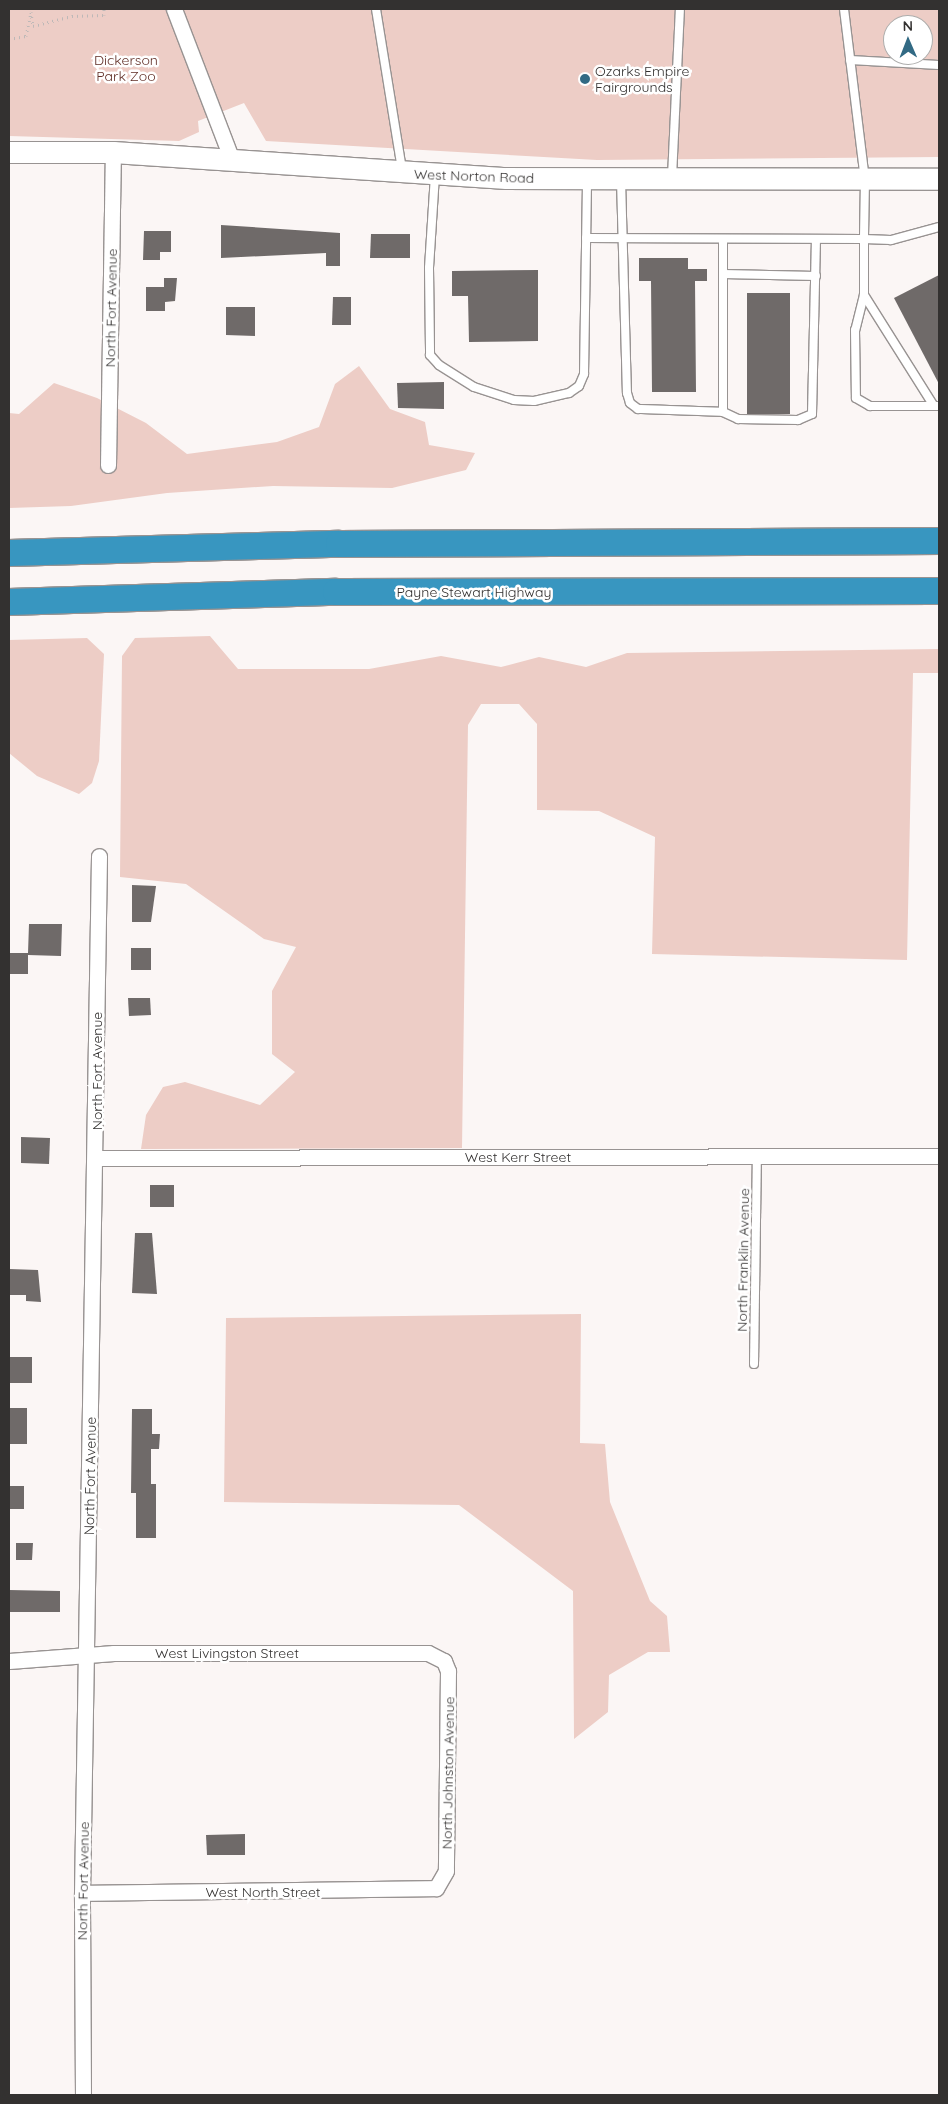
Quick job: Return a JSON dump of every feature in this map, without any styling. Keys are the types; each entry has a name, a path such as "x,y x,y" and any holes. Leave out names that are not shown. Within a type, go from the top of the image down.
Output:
{"highway":[{"path":"9,553 338,544 939,541"},
{"name":"Payne Stewart Highway","path":"9,602 336,592 939,591"}],"main road":[{"name":"West Norton Road","path":"9,152 113,152 435,175 587,180 939,179"}],"street":[{"path":"174,9 232,160"},
{"name":"North Fort Avenue","path":"108,465 113,152"},
{"name":"North Fort Avenue","path":"83,2095 82,1892 96,1158 99,856"},
{"name":"West Kerr Street","path":"96,1158 939,1156"},
{"name":"West Livingston Street","path":"9,1661 87,1655 428,1653 444,1661"},
{"name":"North Johnston Avenue","path":"441,1884 446,1871 449,1684 444,1661"},
{"name":"West North Street","path":"82,1892 426,1891 441,1884"}],"lane":[{"path":"376,9 403,172"},
{"path":"672,180 680,9"},
{"path":"844,9 865,179 864,295 855,330 858,402 870,406 937,406"},
{"path":"850,60 939,66"},
{"path":"435,175 429,268 430,355 439,366 474,387 514,400 534,402 556,398 579,386 584,374 587,332 587,180"},
{"path":"621,180 630,403 638,409 664,413 723,412 738,420 798,420 812,414 816,239"},
{"path":"586,238 891,240 939,227"},
{"path":"723,238 723,412"},
{"path":"723,274 816,276"},
{"path":"864,295 937,406"},
{"name":"North Franklin Avenue","path":"754,1364 757,1156"}],"path":[{"path":"9,39 26,36 31,12 33,26 72,16 104,15 104,9"}],"green space":[{"name":"Ozarks Empire Fairgrounds","path":"9,9 939,9 939,157 597,160 266,141 244,103 198,121 199,132 179,141 9,136"},
{"path":"359,366 390,409 425,422 429,445 475,453 466,470 392,488 273,486 167,493 71,506 9,508 9,413 19,414 54,383 97,398 146,423 187,454 277,442 319,427 335,384"},
{"path":"210,636 238,669 369,669 441,656 501,667 539,657 586,667 627,653 939,649 939,673 913,673 907,960 652,954 655,837 599,811 537,810 537,724 519,704 481,704 468,725 462,1148 141,1149 146,1115 163,1087 185,1082 260,1105 295,1072 272,1054 272,991 296,947 264,939 186,884 120,877 122,656 135,638"},
{"path":"87,638 104,654 99,761 92,783 79,794 37,776 9,753 9,640"},
{"path":"581,1314 580,1443 605,1444 610,1502 650,1601 667,1616 670,1652 648,1652 609,1675 608,1712 574,1739 573,1591 459,1505 224,1502 226,1318"}],"building":[{"path":"221,225 340,233 340,266 326,266 326,253 221,258"},
{"path":"144,231 171,231 171,252 160,252 160,260 143,260"},
{"path":"371,234 410,234 410,258 370,258"},
{"path":"639,258 688,258 688,269 707,269 707,281 695,281 696,392 652,392 651,281 639,281"},
{"path":"538,270 538,341 469,342 468,296 452,296 452,271"},
{"path":"939,275 939,384 894,298"},
{"path":"164,278 177,278 175,301 165,302 165,311 146,311 146,287 164,287"},
{"path":"747,293 790,293 790,414 747,414"},
{"path":"333,297 351,297 351,325 332,325"},
{"path":"226,307 255,307 255,336 226,335"},
{"path":"444,382 444,409 398,408 397,383"},
{"path":"132,885 156,886 151,922 132,922"},
{"path":"29,924 62,924 61,956 28,955 28,974 9,974 9,953 28,953"},
{"path":"131,948 151,948 151,970 131,970"},
{"path":"128,998 150,998 151,1015 129,1016"},
{"path":"21,1137 50,1138 49,1164 21,1163"},
{"path":"150,1185 174,1185 174,1207 150,1207"},
{"path":"135,1233 152,1233 157,1294 132,1293"},
{"path":"9,1269 38,1270 41,1302 26,1301 26,1295 9,1295"},
{"path":"9,1357 32,1357 32,1383 9,1383"},
{"path":"9,1408 27,1408 27,1444 9,1444"},
{"path":"132,1409 152,1409 152,1434 160,1434 159,1449 151,1449 151,1484 156,1484 156,1538 136,1538 136,1493 131,1493"},
{"path":"9,1486 24,1486 24,1509 9,1509"},
{"path":"16,1543 33,1543 32,1560 16,1560"},
{"path":"9,1590 60,1591 60,1612 9,1612"},
{"path":"245,1834 245,1855 207,1855 206,1835"}],"place":[{"name":"Ozarks Empire Fairgrounds","path":"585,79"}],"park label":[{"name":"Dickerson Park Zoo","path":"126,68"}]}
